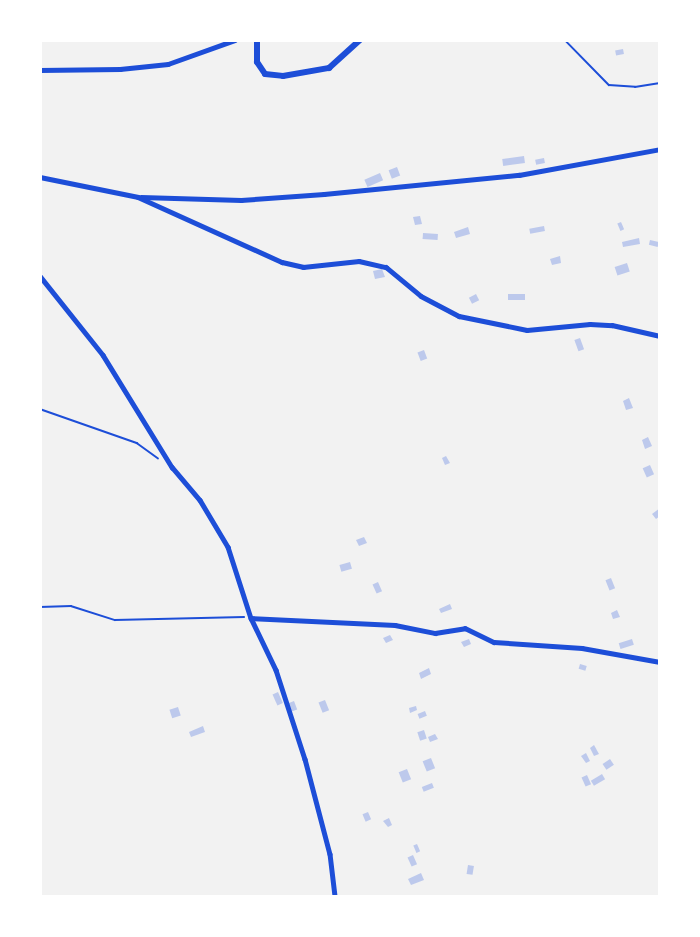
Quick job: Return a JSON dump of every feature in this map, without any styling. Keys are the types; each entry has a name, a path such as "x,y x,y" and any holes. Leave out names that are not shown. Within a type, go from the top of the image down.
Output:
{"street":[{"path":"40,70 120,69 168,64 235,40"},
{"path":"257,40 257,62 265,74 283,76 329,68 360,40"},
{"path":"40,177 138,197 241,200 324,195 519,175 660,149"},
{"path":"138,197 282,262 303,267 359,261 386,267 421,296 459,316 526,330 590,324 612,325 660,336"},
{"path":"40,276 103,355 172,467 200,500 228,547 251,618 276,670 305,759 330,854 335,897"},
{"path":"251,618 395,625 435,633 465,628 494,642 582,648 660,662"}],"path":[{"path":"566,40 609,85 635,87 660,83"},
{"path":"40,409 137,443 172,467"},
{"path":"40,607 71,606 115,621 251,618"}],"building":[{"path":"623,49 624,54 616,55 615,51"},
{"path":"524,156 525,163 503,166 502,159"},
{"path":"544,158 545,163 536,165 535,160"},
{"path":"397,167 400,175 392,179 389,170"},
{"path":"380,173 383,180 367,187 364,180"},
{"path":"420,216 422,224 415,225 413,217"},
{"path":"621,222 624,229 620,231 617,224"},
{"path":"544,226 545,231 530,234 529,229"},
{"path":"468,227 470,234 456,238 454,232"},
{"path":"423,233 438,234 438,240 423,239"},
{"path":"639,238 640,244 623,247 622,242"},
{"path":"650,240 659,242 658,247 649,245"},
{"path":"560,256 561,263 552,265 550,259"},
{"path":"627,263 630,272 617,276 615,267"},
{"path":"382,269 385,277 375,279 373,271"},
{"path":"476,294 479,300 472,304 469,298"},
{"path":"508,294 525,294 525,300 508,300"},
{"path":"580,338 584,349 578,351 574,340"},
{"path":"424,350 427,358 421,361 417,353"},
{"path":"629,398 633,408 626,410 623,401"},
{"path":"648,437 652,446 645,449 642,440"},
{"path":"446,456 450,463 445,465 442,458"},
{"path":"650,465 654,474 647,477 643,468"},
{"path":"660,508 660,516 656,519 652,514"},
{"path":"364,537 367,543 359,546 356,540"},
{"path":"350,562 352,569 341,572 339,565"},
{"path":"611,578 615,588 610,590 605,580"},
{"path":"378,582 382,591 377,594 373,584"},
{"path":"450,604 452,609 441,613 439,609"},
{"path":"617,610 620,617 613,619 611,613"},
{"path":"390,635 393,640 386,643 383,638"},
{"path":"469,639 471,644 464,647 461,642"},
{"path":"632,639 634,645 621,649 619,643"},
{"path":"580,664 587,666 585,671 579,669"},
{"path":"429,668 431,674 421,679 419,673"},
{"path":"278,692 283,703 277,705 273,694"},
{"path":"325,700 329,710 323,713 319,703"},
{"path":"294,701 297,709 292,712 288,703"},
{"path":"416,706 417,710 410,713 409,708"},
{"path":"178,707 181,716 172,718 169,710"},
{"path":"425,711 427,716 419,719 418,714"},
{"path":"203,726 205,732 191,737 189,732"},
{"path":"424,730 427,739 420,741 417,732"},
{"path":"435,734 438,739 430,742 428,737"},
{"path":"594,745 599,754 594,756 590,748"},
{"path":"586,753 590,761 586,763 581,756"},
{"path":"431,758 435,768 427,772 423,761"},
{"path":"610,759 614,765 606,770 603,764"},
{"path":"407,769 411,779 403,783 399,772"},
{"path":"602,774 605,779 594,786 591,781"},
{"path":"587,775 591,784 586,787 582,777"},
{"path":"432,783 434,788 424,792 422,787"},
{"path":"368,812 371,819 366,822 362,814"},
{"path":"389,818 392,825 388,827 383,821"},
{"path":"417,844 420,851 416,853 413,846"},
{"path":"413,855 417,864 412,867 408,857"},
{"path":"468,865 474,866 473,875 467,874"},
{"path":"421,873 424,880 411,885 408,879"}]}
